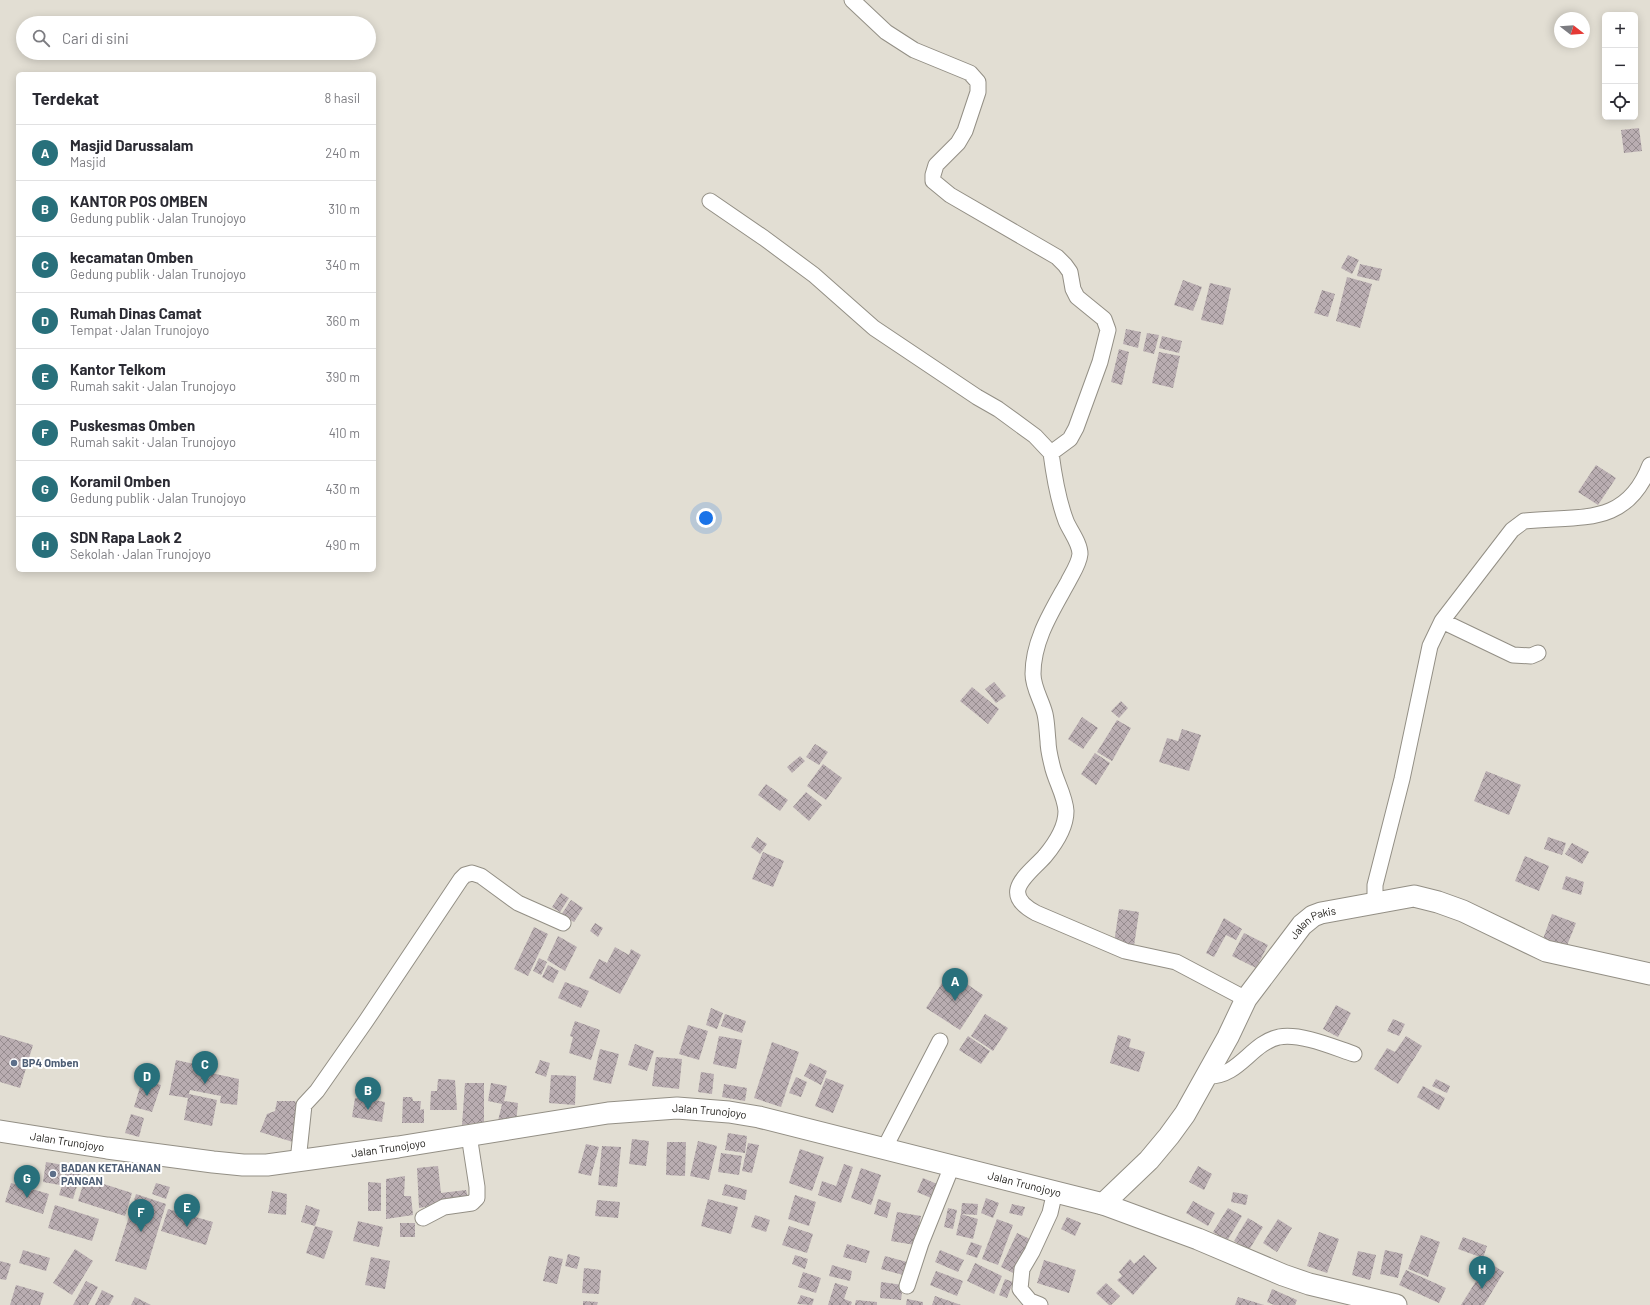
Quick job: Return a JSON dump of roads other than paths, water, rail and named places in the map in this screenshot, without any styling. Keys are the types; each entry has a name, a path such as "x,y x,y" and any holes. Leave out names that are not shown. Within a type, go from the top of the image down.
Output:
{"street":[{"path":"852,0 886,32 914,50 963,70 976,79 979,85 978,92 965,131 958,143 936,165 933,175 934,180 950,195 1057,257 1070,272 1073,289 1077,297 1104,319 1107,324 1108,330 1100,362 1076,428 1070,439 1051,453"},
{"path":"710,200 814,275 874,328 977,397 998,409 1035,436 1051,453 1053,471 1066,521 1078,546 1080,554 1075,569 1048,618 1035,649 1033,674 1034,682 1046,715 1052,767 1066,811 1065,823 1060,835 1045,856 1020,883 1017,890 1020,901 1024,906 1036,913 1126,951 1176,962 1246,999"},
{"path":"1380,903 1375,894 1375,885 1402,779 1430,646 1442,621 1512,530 1519,524 1524,521 1586,518 1605,513 1623,505 1637,490 1650,465"},
{"path":"1442,621 1513,655 1531,656 1538,653"},
{"path":"298,1161 304,1105 317,1091 362,1027 465,875 472,873 481,876 518,903 563,923"},
{"name":"Jalan Pakis","path":"1103,1204 1149,1160 1169,1136 1185,1114 1208,1076 1246,999 1302,925 1313,916 1321,913 1408,897 1420,897 1463,912 1546,951 1650,974"},
{"path":"1208,1076 1217,1076 1225,1073 1237,1066 1257,1048 1269,1040 1280,1037 1297,1038 1316,1042 1354,1054"},
{"path":"884,1150 940,1042"},
{"name":"Jalan Trunojoyo","path":"0,1131 107,1148 213,1162 244,1165 267,1165 398,1147 608,1113 677,1108 729,1112 759,1117 884,1150 1103,1204 1198,1239 1283,1276 1309,1284 1396,1305"},
{"path":"423,1218 444,1207 472,1204 477,1198 477,1187 469,1135"},
{"path":"907,1286 921,1243 952,1166"},
{"path":"1040,1305 1030,1301 1020,1289 1020,1275 1050,1213 1054,1191"}],"place":[{"name":"Masjid Darussalam","path":"955,1001"},
{"name":"BP4 Omben","path":"14,1063"},
{"name":"kecamatan Omben","path":"205,1084"},
{"name":"Rumah Dinas Camat","path":"147,1096"},
{"name":"KANTOR POS OMBEN","path":"368,1110"},
{"name":"BADAN KETAHANAN PANGAN","path":"53,1174"},
{"name":"Koramil Omben","path":"27,1198"},
{"name":"Kantor Telkom","path":"187,1227"},
{"name":"Puskesmas Omben","path":"141,1232"},
{"name":"SDN Rapa Laok 2","path":"1482,1289"}]}
